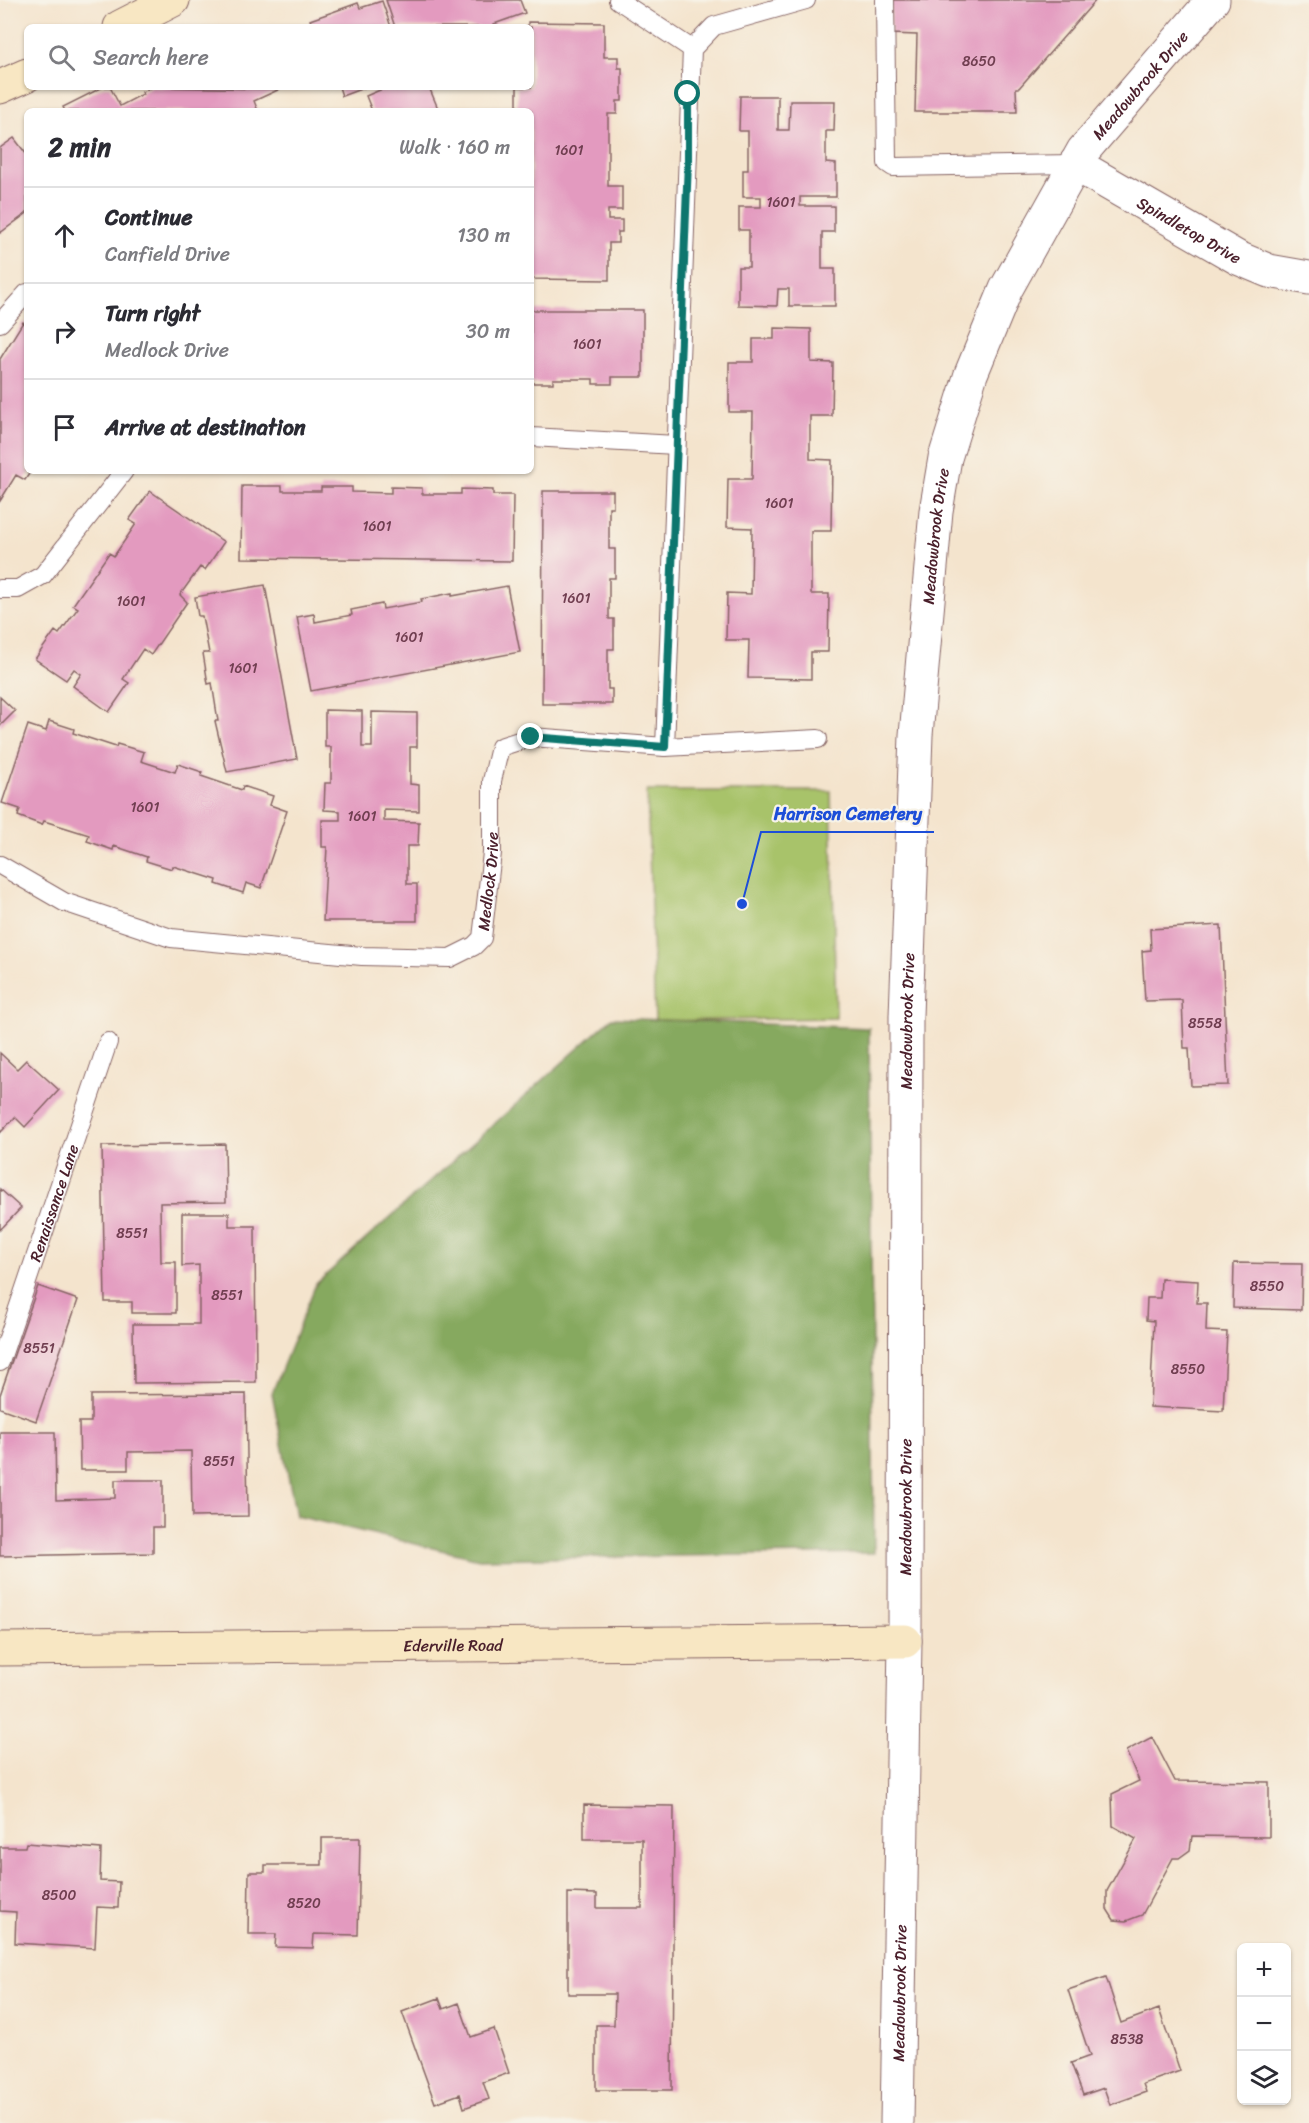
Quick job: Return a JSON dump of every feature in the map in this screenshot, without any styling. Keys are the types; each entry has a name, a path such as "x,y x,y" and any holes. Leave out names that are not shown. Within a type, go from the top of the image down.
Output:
{"street":[{"path":"126,24 173,0"},
{"name":"Meadowbrook Drive","path":"897,2123 904,1641 906,1016 916,735 936,511 945,458 971,374 1006,290 1083,151 1213,0"},
{"path":"0,87 24,76"},
{"name":"Spindletop Drive","path":"1075,165 1238,258 1269,271 1309,278"},
{"name":"Ederville Road","path":"0,1649 530,1642 904,1641"}],"lane":[{"path":"618,0 692,49"},
{"path":"665,747 692,49 714,26 806,0"},
{"path":"885,0 887,163 893,167 1075,165"},
{"path":"0,323 24,296"},
{"path":"534,437 676,445"},
{"path":"0,589 18,589 43,575 122,474"},
{"name":"Medlock Drive","path":"0,865 64,902 171,938 362,956 450,958 474,946 482,938 492,853 492,781 500,747 531,737 665,747 818,739"},
{"name":"Renaissance Lane","path":"0,1362 108,1042"}],"green space":[{"path":"647,791 831,791 836,1018 655,1021"},
{"path":"612,1018 869,1028 874,1553 479,1559 296,1516 272,1393 316,1284"}],"building":[{"path":"386,0 520,0 525,13 494,24 394,24"},
{"path":"891,0 1096,0 1019,88 1016,88 1017,112 915,112 917,35 891,34"},
{"path":"382,1 390,24 312,24 310,20 358,3 360,8"},
{"path":"528,22 604,23 604,57 618,57 618,68 622,68 622,101 617,101 617,114 608,114 608,186 622,186 622,210 608,210 608,220 622,220 622,232 618,232 618,243 609,243 609,280 534,279 534,108 517,108 517,90 534,90 534,24 528,24"},
{"path":"97,90 112,90 120,106 143,94 142,92 146,90 278,90 254,101 257,108 63,107"},
{"path":"340,90 358,90 342,96"},
{"path":"380,90 430,90 438,108 371,108 366,96"},
{"path":"740,96 778,96 778,130 789,130 790,101 835,101 834,131 826,131 826,163 836,164 836,197 800,197 800,206 834,206 834,232 822,232 822,269 835,269 835,306 789,306 789,289 778,289 777,306 738,305 738,267 749,267 749,230 739,230 739,207 761,207 761,197 743,197 743,170 748,170 748,131 739,131"},
{"path":"14,138 24,151 24,215 0,233 0,148"},
{"path":"534,310 643,310 643,377 612,377 612,384 593,384 593,379 553,379 553,383 534,383"},
{"path":"23,322 24,474 29,474 25,480 16,475 0,501 0,359"},
{"path":"774,328 811,329 811,362 833,363 832,416 810,416 810,459 832,460 831,531 811,531 811,594 829,594 828,652 811,652 811,679 748,678 749,640 726,640 727,593 751,594 752,528 727,527 728,479 752,479 753,412 729,412 729,362 753,362 753,339 774,339"},
{"path":"242,486 282,486 282,491 321,491 321,487 352,487 352,492 391,493 391,487 422,488 422,494 461,494 461,489 493,490 493,495 513,495 512,561 241,558"},
{"path":"150,491 224,542 205,570 200,567 180,595 187,602 151,655 143,649 123,679 129,683 109,712 73,686 81,674 74,669 66,680 35,659 55,631 59,634 78,608 73,605 109,553 114,556 136,524 129,520"},
{"path":"543,491 613,491 613,507 609,507 609,549 615,549 615,578 609,578 609,619 614,619 614,649 608,649 608,689 612,689 612,704 542,704"},
{"path":"265,585 297,759 227,772 215,721 218,721 212,683 208,684 203,653 209,653 202,616 198,616 195,597"},
{"path":"507,586 520,652 311,691 297,617 314,614 315,622 352,615 351,610 382,604 383,609 422,602 421,599 452,593 452,596"},
{"path":"0,697 15,711 0,726"},
{"path":"325,710 362,711 362,747 372,747 372,712 417,713 417,747 410,747 410,784 419,785 419,811 384,810 384,821 419,822 418,846 407,846 407,884 417,884 417,921 323,921 327,847 322,847 322,820 340,820 340,811 324,810 325,783 331,783 331,747 325,747"},
{"path":"49,721 74,729 73,733 116,747 117,744 144,752 141,761 175,772 178,764 202,772 201,776 242,790 243,786 273,796 270,805 287,811 261,888 246,883 243,893 216,884 217,880 173,866 172,869 146,861 147,857 114,846 113,850 87,841 89,835 44,821 42,825 18,816 20,809 2,803 28,725 46,731"},
{"path":"1221,925 1228,1085 1191,1086 1189,1048 1184,1048 1182,1000 1145,1001 1142,951 1151,950 1150,929"},
{"path":"0,1053 17,1069 26,1060 59,1090 25,1127 15,1117 0,1133"},
{"path":"225,1144 226,1202 160,1203 161,1262 176,1262 176,1313 132,1313 132,1302 105,1302 102,1146"},
{"path":"0,1189 21,1208 0,1230"},
{"path":"182,1213 229,1213 229,1226 255,1226 256,1382 134,1383 133,1324 199,1324 199,1265 182,1266"},
{"path":"1234,1263 1302,1264 1301,1310 1233,1308"},
{"path":"1161,1279 1198,1281 1197,1303 1207,1303 1206,1331 1227,1332 1223,1411 1150,1407 1154,1321 1146,1320 1147,1298 1160,1298"},
{"path":"38,1286 78,1300 36,1421 0,1408 0,1395"},
{"path":"246,1394 248,1516 192,1517 191,1451 128,1452 128,1470 80,1470 79,1422 91,1422 91,1395"},
{"path":"0,1432 55,1432 56,1500 115,1498 115,1480 163,1480 163,1527 153,1527 153,1553 0,1556"},
{"path":"1152,1737 1175,1781 1269,1782 1269,1837 1192,1836 1190,1850 1179,1858 1173,1858 1142,1915 1126,1921 1114,1920 1107,1909 1107,1891 1136,1839 1113,1826 1112,1794 1139,1781 1126,1751"},
{"path":"584,1805 674,1806 672,2090 596,2090 596,2025 614,2025 615,1994 568,1994 568,1893 597,1894 597,1908 642,1908 642,1839 584,1839"},
{"path":"322,1838 360,1838 358,1935 314,1934 313,1948 275,1947 276,1934 248,1934 249,1872 265,1872 265,1865 322,1865"},
{"path":"26,1843 101,1849 100,1881 119,1882 118,1908 97,1907 95,1948 15,1943 16,1912 0,1911 0,1847 25,1847"},
{"path":"1106,1977 1121,2023 1159,2009 1180,2071 1143,2084 1146,2092 1110,2105 1104,2088 1083,2095 1071,2063 1090,2056 1068,1990"},
{"path":"439,1998 443,2009 459,2003 471,2037 494,2029 509,2073 483,2082 489,2099 464,2108 460,2094 435,2103 402,2012"}],"place":[{"name":"Harrison Cemetery","path":"742,904"}],"route":[{"path":"531,737 665,747 688,161 688,94"}]}
